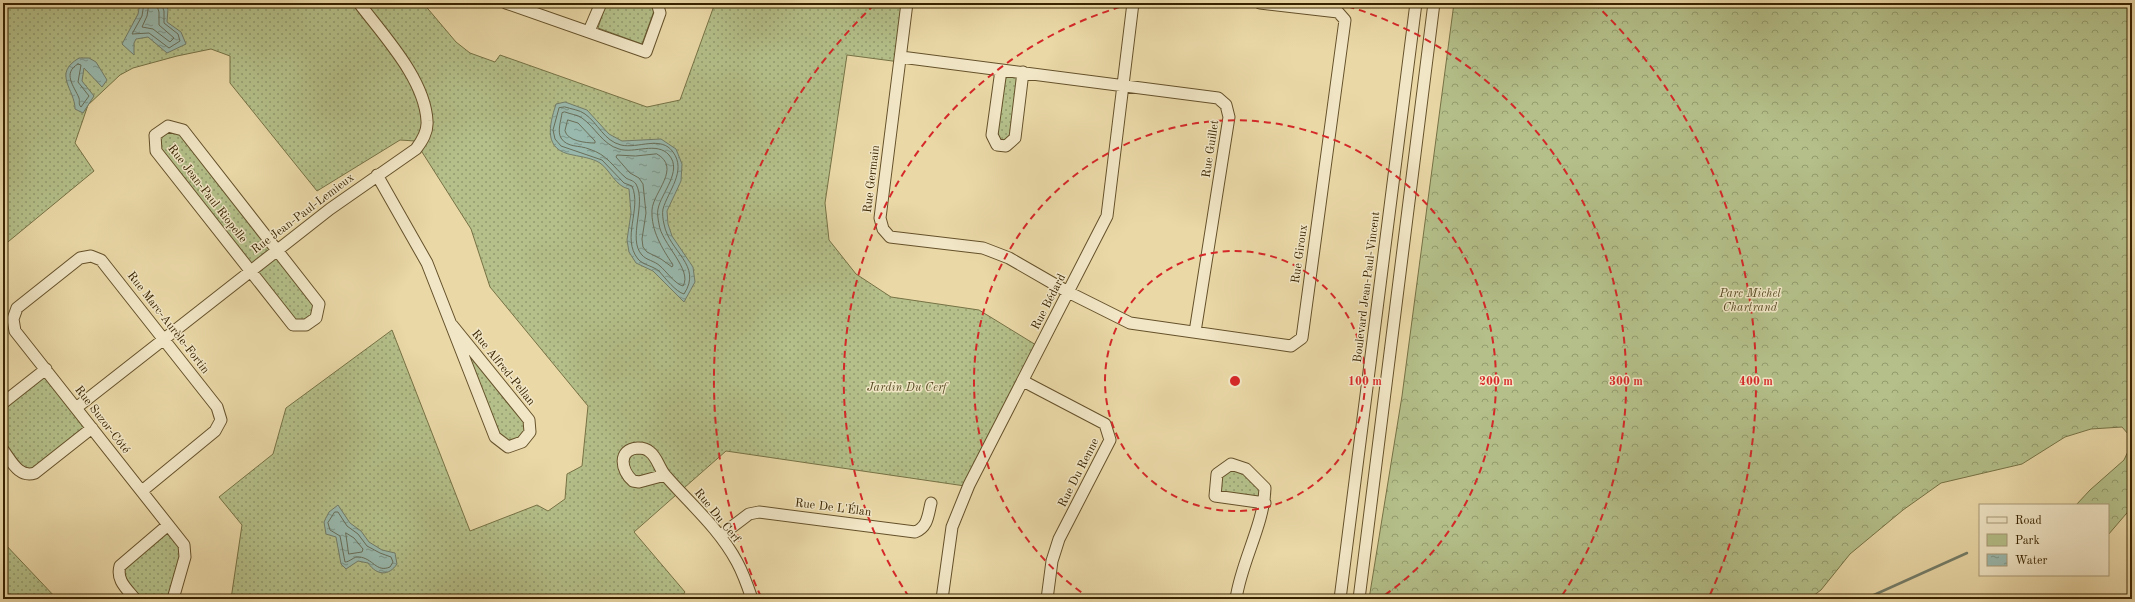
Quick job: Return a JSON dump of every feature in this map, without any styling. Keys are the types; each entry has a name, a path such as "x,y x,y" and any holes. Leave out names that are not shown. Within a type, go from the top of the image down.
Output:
{"street":[{"name":"Rue Jean-Paul-Lemieux","path":"76,408 330,209 416,149 424,138 427,122 422,100 408,68 360,3"},
{"path":"506,3 590,31 646,52 660,13 657,3"},
{"path":"590,31 601,3"},
{"name":"Rue Germain","path":"907,3 880,218 883,229 890,237 983,248 1009,258 1068,292"},
{"name":"Rue Bédard","path":"942,599 952,527 969,485 1107,216 1133,3"},
{"name":"Rue Giroux","path":"1068,292 1130,323 1291,346 1302,338 1345,20 1338,12 1260,3"},
{"name":"Boulevard Jean-Paul-Vincent","path":"1340,599 1416,3"},
{"path":"1359,599 1434,3"},
{"name":"Rue Guillet","path":"901,57 1218,98 1226,105 1229,117 1195,332"},
{"path":"1001,70 992,135 997,145 1006,146 1015,138 1023,72"},
{"name":"Rue Jean-Paul Riopelle","path":"168,126 182,130 277,250 319,304 316,318 306,325 293,325 156,151 155,135 168,126"},
{"name":"Rue Alfred-Pellan","path":"377,175 427,263 495,437 508,447 522,442 530,432 529,420 452,325"},
{"name":"Rue Marc-Aurèle-Fortin","path":"15,331 13,319 17,308 80,258 91,256 102,260 217,407 221,420 216,431 142,491"},
{"name":"Rue Suzor-Côté","path":"15,331 184,545 185,557 173,599"},
{"path":"3,403 46,369"},
{"name":"Rue Du Renne","path":"1023,381 1105,424 1110,440 1059,539 1052,561 1047,599"},
{"path":"3,450 21,473 28,475 34,474 92,428"},
{"path":"1236,599 1253,538 1265,503 1266,488 1246,469 1231,464 1217,474 1215,496 1265,503"},
{"name":"Rue Du Cerf","path":"665,475 720,536 737,562 752,599"},
{"name":"Rue De L'Élan","path":"720,536 749,514 759,512 915,532 922,529 926,523 931,503"},
{"path":"135,599 120,580 118,573 120,566 168,525"}],"green space":[{"name":"Jardin Du Cerf","path":"3,3 423,3 456,42 470,53 495,62 500,55 647,107 680,100 715,3 907,3 900,62 847,55 825,203 829,240 856,274 891,297 979,310 1036,345 965,486 726,451 634,532 685,592 680,599 231,599 242,525 219,497 273,454 286,408 392,330 470,531 537,505 548,511 565,499 567,474 582,466 588,406 490,287 471,229 415,141 400,140 317,191 230,83 230,56 211,49 177,56 133,68 120,75 88,105 75,143 94,171 3,246"},
{"path":"606,3 641,3 655,8 642,44 598,28"},
{"name":"Parc Michel Chartrand","path":"1454,3 2132,3 2132,507 2109,534 2109,504 2077,504 2090,490 2124,460 2131,445 2129,435 2122,427 2091,429 2065,437 2022,464 1941,483 1903,510 1850,554 1821,590 1809,599 1369,599 1402,396"},
{"path":"1001,70 1023,72 1015,138 997,145"},
{"path":"168,126 183,130 319,304 316,318 293,325 156,151 155,135"},
{"path":"452,325 529,420 530,432 508,447 495,437"},
{"path":"46,369 92,428 28,475 3,450 3,403"},
{"path":"1231,464 1265,488 1265,503 1215,496 1217,474"},
{"path":"168,525 184,545 173,599 135,599 120,566"},
{"path":"3,542 57,599 3,599"}],"water":[{"path":"140,3 164,3 168,9 167,22 181,32 186,44 167,53 148,37 136,39 134,43 134,55 122,44 138,14"},
{"path":"79,58 89,58 96,62 107,80 102,87 84,68 82,81 94,96 83,113 75,109 66,76 67,70 71,64"},
{"path":"565,102 587,110 609,134 622,141 661,139 676,149 682,164 681,181 667,211 668,224 672,236 693,267 695,282 684,302 653,271 636,263 629,252 627,240 631,213 629,189 620,185 604,166 597,161 563,152 557,148 553,142 550,128 556,104"},
{"path":"338,505 350,523 361,531 369,542 382,550 395,553 397,564 394,568 383,573 375,570 368,563 358,561 346,569 341,564 336,537 326,534 324,522 329,512"}],"waterway":[{"path":"1865,599 1967,553"}]}
